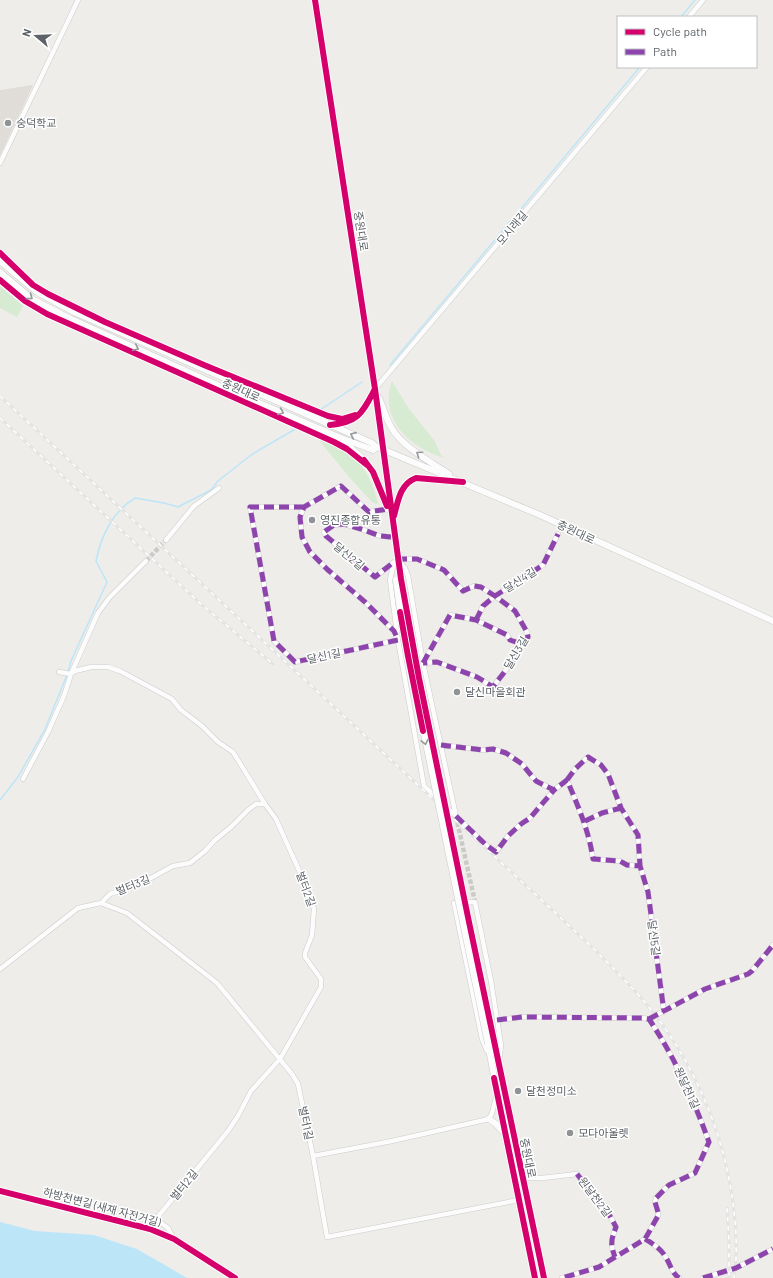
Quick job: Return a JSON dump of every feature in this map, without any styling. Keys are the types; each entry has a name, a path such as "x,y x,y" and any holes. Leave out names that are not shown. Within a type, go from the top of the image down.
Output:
{"street":[{"path":"0,163 78,0"},
{"name":"중원대로","path":"315,0 375,389 385,465 387,470 398,579 491,1044 499,1067 544,1278"},
{"path":"690,16 703,0"},
{"name":"모시래길","path":"375,389 646,68"},
{"name":"충원대로","path":"0,261 37,292 74,312 372,443 377,447 540,515 773,621"},
{"name":"충원대로","path":"0,272 32,299 71,319 224,388 341,438 373,450 377,447"},
{"path":"330,425 351,421 358,416 364,410 375,389"},
{"path":"375,389 391,428 410,448 463,482"},
{"path":"341,438 360,456 373,472 388,509 369,512 357,503 341,486 304,507 300,517 302,537 310,552 328,570 365,602 394,631 398,640"},
{"name":"중원대로","path":"385,465 383,469 391,536 396,560"},
{"path":"392,522 401,492 404,486 411,480 416,478 463,482"},
{"path":"166,540 194,506 219,488"},
{"name":"달신1길","path":"304,507 250,506 274,641 295,662 398,640"},
{"name":"달신2길","path":"391,536 380,536 344,524 334,524 324,532 326,536 375,577 396,560"},
{"name":"달신4길","path":"476,620 483,606 495,596 543,565 558,534"},
{"name":"달신3길","path":"396,560 417,559 444,570 463,591 474,586 481,587 515,612 528,632 528,637 494,687 477,677 437,662 423,663"},
{"path":"396,560 405,568 408,576 423,663 456,816 424,786 398,640 390,580 396,560"},
{"path":"22,778 48,732 64,696 71,674 98,613 109,598 146,561"},
{"path":"423,663 450,615 476,620 507,635 510,640 522,644"},
{"name":"벌터2길","path":"71,674 75,670 91,667 108,667 120,671 172,699 181,710 202,726 218,742 233,752 283,832 314,909 312,935 306,953 306,958 321,979 321,987 280,1059 251,1091 228,1131 156,1219 168,1228 174,1239"},
{"path":"59,672 71,674"},
{"path":"441,745 483,750 493,749 506,753 522,764 536,781 554,790"},
{"name":"달신5길","path":"456,816 486,845 496,852 508,836 530,818 554,790 588,757 601,765 608,774 622,808 638,835 640,866 648,892 664,1012"},
{"path":"566,780 585,821 593,859 620,861 627,865 640,866"},
{"name":"벌터3길","path":"0,969 78,908 101,903 110,894 138,885 173,866 190,863 205,851 248,810 256,804 265,804"},
{"path":"585,821 602,813 622,808"},
{"path":"491,1060 482,1039 454,903 475,902 491,981 501,1045 499,1067"},
{"name":"벌터1길","path":"101,903 127,913 217,983 280,1059 298,1084 313,1156 327,1237 519,1200"},
{"path":"497,1020 522,1017 649,1019 706,989 748,974 773,945"},
{"name":"원달천1길","path":"562,1278 592,1270 645,1239 658,1216 655,1202 656,1198 669,1185 694,1174 709,1142 694,1100 679,1069 649,1019"},
{"name":"중원대로","path":"491,1044 491,1060 497,1092 535,1278"},
{"path":"489,1119 497,1092"},
{"path":"313,1156 489,1119 496,1124 506,1136"},
{"name":"원달천2길","path":"514,1178 542,1178 577,1174 610,1216 616,1227 611,1239 615,1257"},
{"name":"하방천변길 (새재 자전거길)","path":"0,1191 150,1229 174,1239 235,1278"},
{"path":"645,1239 660,1248 667,1258 669,1265 680,1278"},
{"path":"703,1278 736,1268 773,1249"}],"shaded area":[{"name":"숭덕학교","path":"33,85 0,156 0,90"}],"green space":[{"path":"0,286 23,306 17,317 0,308"},
{"path":"392,381 409,409 434,440 441,455 445,458 420,448 400,430 394,420 390,408 389,395"},
{"path":"319,438 345,450 357,460 370,480 378,503 376,504 372,502 349,477 318,439"}],"water":[{"path":"0,1222 35,1231 94,1235 137,1249 187,1278 0,1278"}],"waterway":[{"path":"682,16 695,0"},
{"path":"390,365 639,68"},
{"path":"320,410 362,382"},
{"path":"68,672 71,661 107,582 96,561 101,542 109,525 120,510 135,498 178,507 211,490 218,481 251,455 297,428"},
{"path":"0,800 18,777 45,729 67,675"}],"tunnel":[{"path":"146,561 166,540"},
{"path":"456,816 475,902"}],"railway":[{"path":"0,396 593,948 643,1000 661,1022 690,1070 703,1095 722,1148 735,1221 736,1259 734,1278"},
{"path":"0,418 202,605 273,664"},
{"path":"727,1208 729,1278"}],"marked path":[{"path":"304,507 250,507 274,641 295,662 398,640 394,631 365,602 328,570 310,552 302,537 300,517 304,507 341,486 369,512 388,509"},
{"path":"391,537 380,536 344,524 334,525 324,532 326,536 375,577 394,562"},
{"path":"476,620 483,606 495,596 543,565 558,534"},
{"path":"397,559 417,559 444,570 463,591 474,586 481,587 515,611 527,632 528,637 515,658 493,687 477,677 437,662 423,663"},
{"path":"423,663 450,615 476,620 507,635 510,640 522,644"},
{"path":"441,745 483,750 493,749 506,753 522,764 536,781 554,790 567,780 586,829 593,859 620,861 627,865 640,866 648,892 664,1012"},
{"path":"567,780 575,769 588,757 601,765 608,774 621,808 638,835 640,866"},
{"path":"456,816 486,845 496,852 508,836 530,818 554,790"},
{"path":"585,821 602,813 621,808"},
{"path":"649,1019 705,989 748,974 773,945"},
{"path":"497,1020 522,1017 649,1019 667,1048 683,1079 709,1142 695,1173 669,1185 656,1198 655,1202 658,1216 645,1239 599,1267 562,1278"},
{"path":"577,1174 610,1216 616,1227 612,1242 612,1249 615,1257"},
{"path":"645,1239 661,1251 674,1273 679,1278"},
{"path":"703,1278 736,1268 773,1249"}],"cycle path":[{"path":"315,0 375,389 401,579 419,678 544,1278"},
{"path":"0,253 33,285 105,322 328,416 342,419 355,415"},
{"path":"0,280 25,301 47,314 334,442 347,449 367,465"},
{"path":"330,425 340,424 354,419 363,410 375,389"},
{"path":"364,460 373,472 387,506"},
{"path":"394,516 400,494 406,484 416,478 463,482"},
{"path":"400,612 423,731"},
{"path":"494,1078 535,1278"},
{"path":"0,1191 150,1229 174,1239 235,1278"}],"place":[{"name":"숭덕학교","path":"8,123"},
{"name":"영진종합유통","path":"312,520"},
{"name":"달신마을회관","path":"457,692"},
{"name":"달천정미소","path":"518,1091"},
{"name":"모다아울렛","path":"570,1133"}]}
